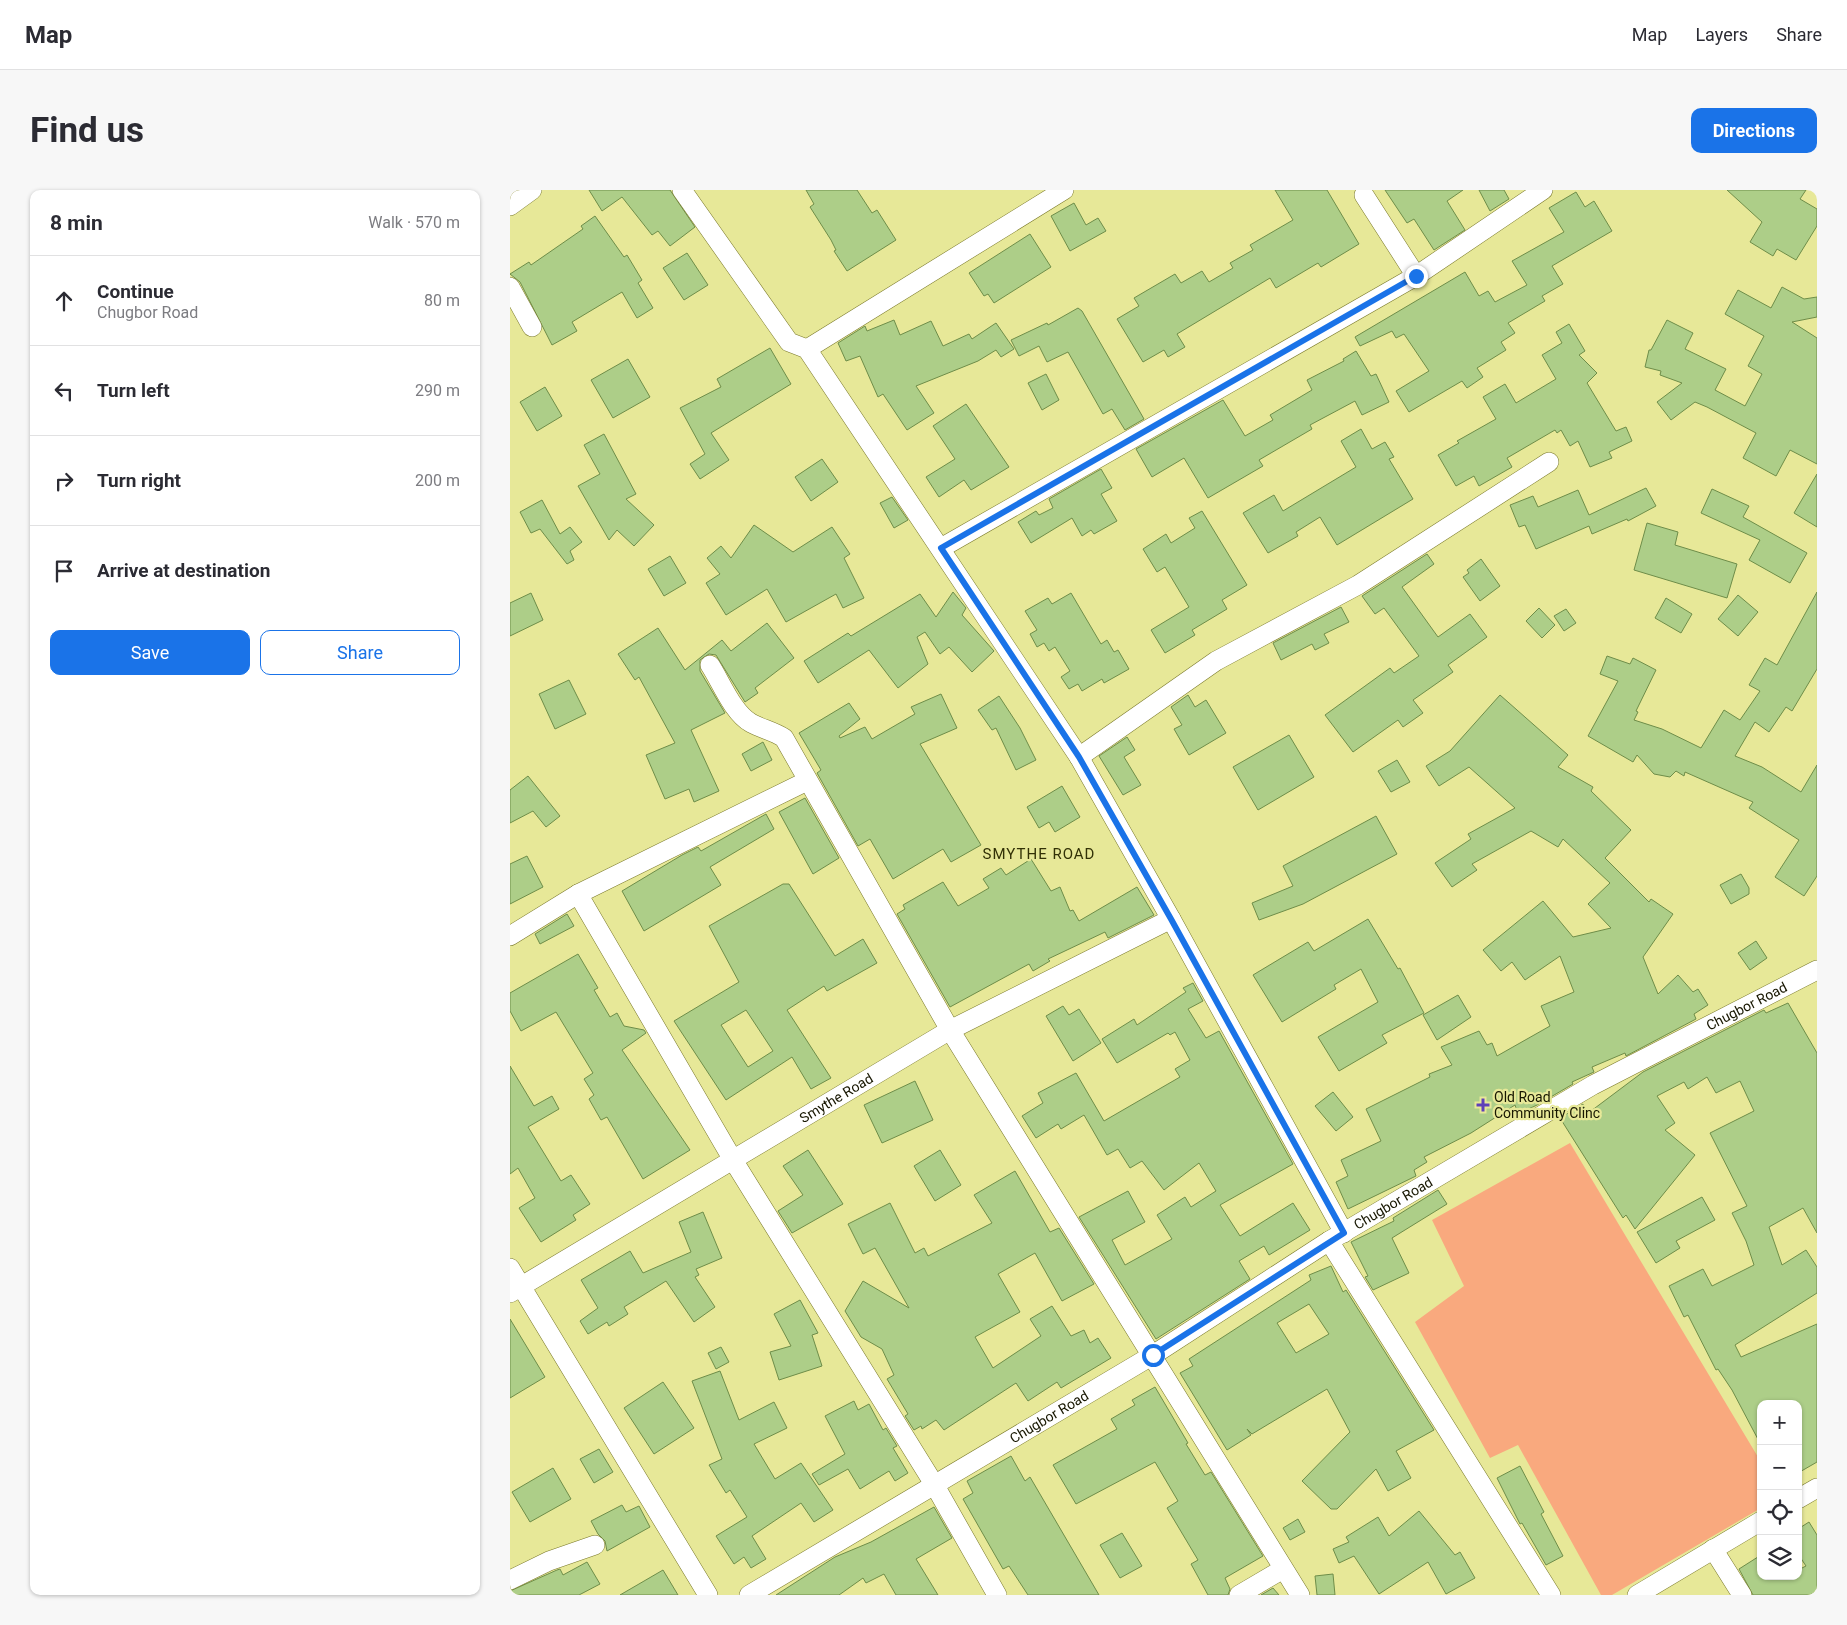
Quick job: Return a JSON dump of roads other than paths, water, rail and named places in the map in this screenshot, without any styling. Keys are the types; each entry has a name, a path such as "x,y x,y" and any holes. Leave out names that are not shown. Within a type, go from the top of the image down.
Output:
{"street":[{"path":"510,206 532,190"},
{"path":"682,190 789,342 807,349 1079,757 1171,919 1336,1237 1551,1595"},
{"path":"807,349 1064,190"},
{"path":"941,548 1416,276 1543,190"},
{"path":"1364,195 1416,276"},
{"path":"510,287 532,326"},
{"path":"1079,757 1216,661 1358,585 1549,462"},
{"path":"710,665 737,709 750,723 771,730 784,738 950,1030 1300,1595"},
{"path":"510,936 578,894 807,780"},
{"path":"578,894 733,1160 934,1484 998,1595"},
{"name":"Smythe Road","path":"516,1289 950,1030 1171,919"},
{"name":"Chugbor Road","path":"749,1595 1153,1355 1336,1237 1593,1085 1817,970"},
{"path":"510,1268 516,1289 708,1595"},
{"path":"1637,1595 1757,1523"},
{"path":"510,1580 549,1561 595,1546"},
{"path":"1713,1549 1742,1595"},
{"path":"1239,1595 1283,1569"}],"place":[{"name":"Old Road Community Clinc","path":"1483,1105"}],"district":[{"name":"SMYTHE ROAD","path":"1039,854"}]}
